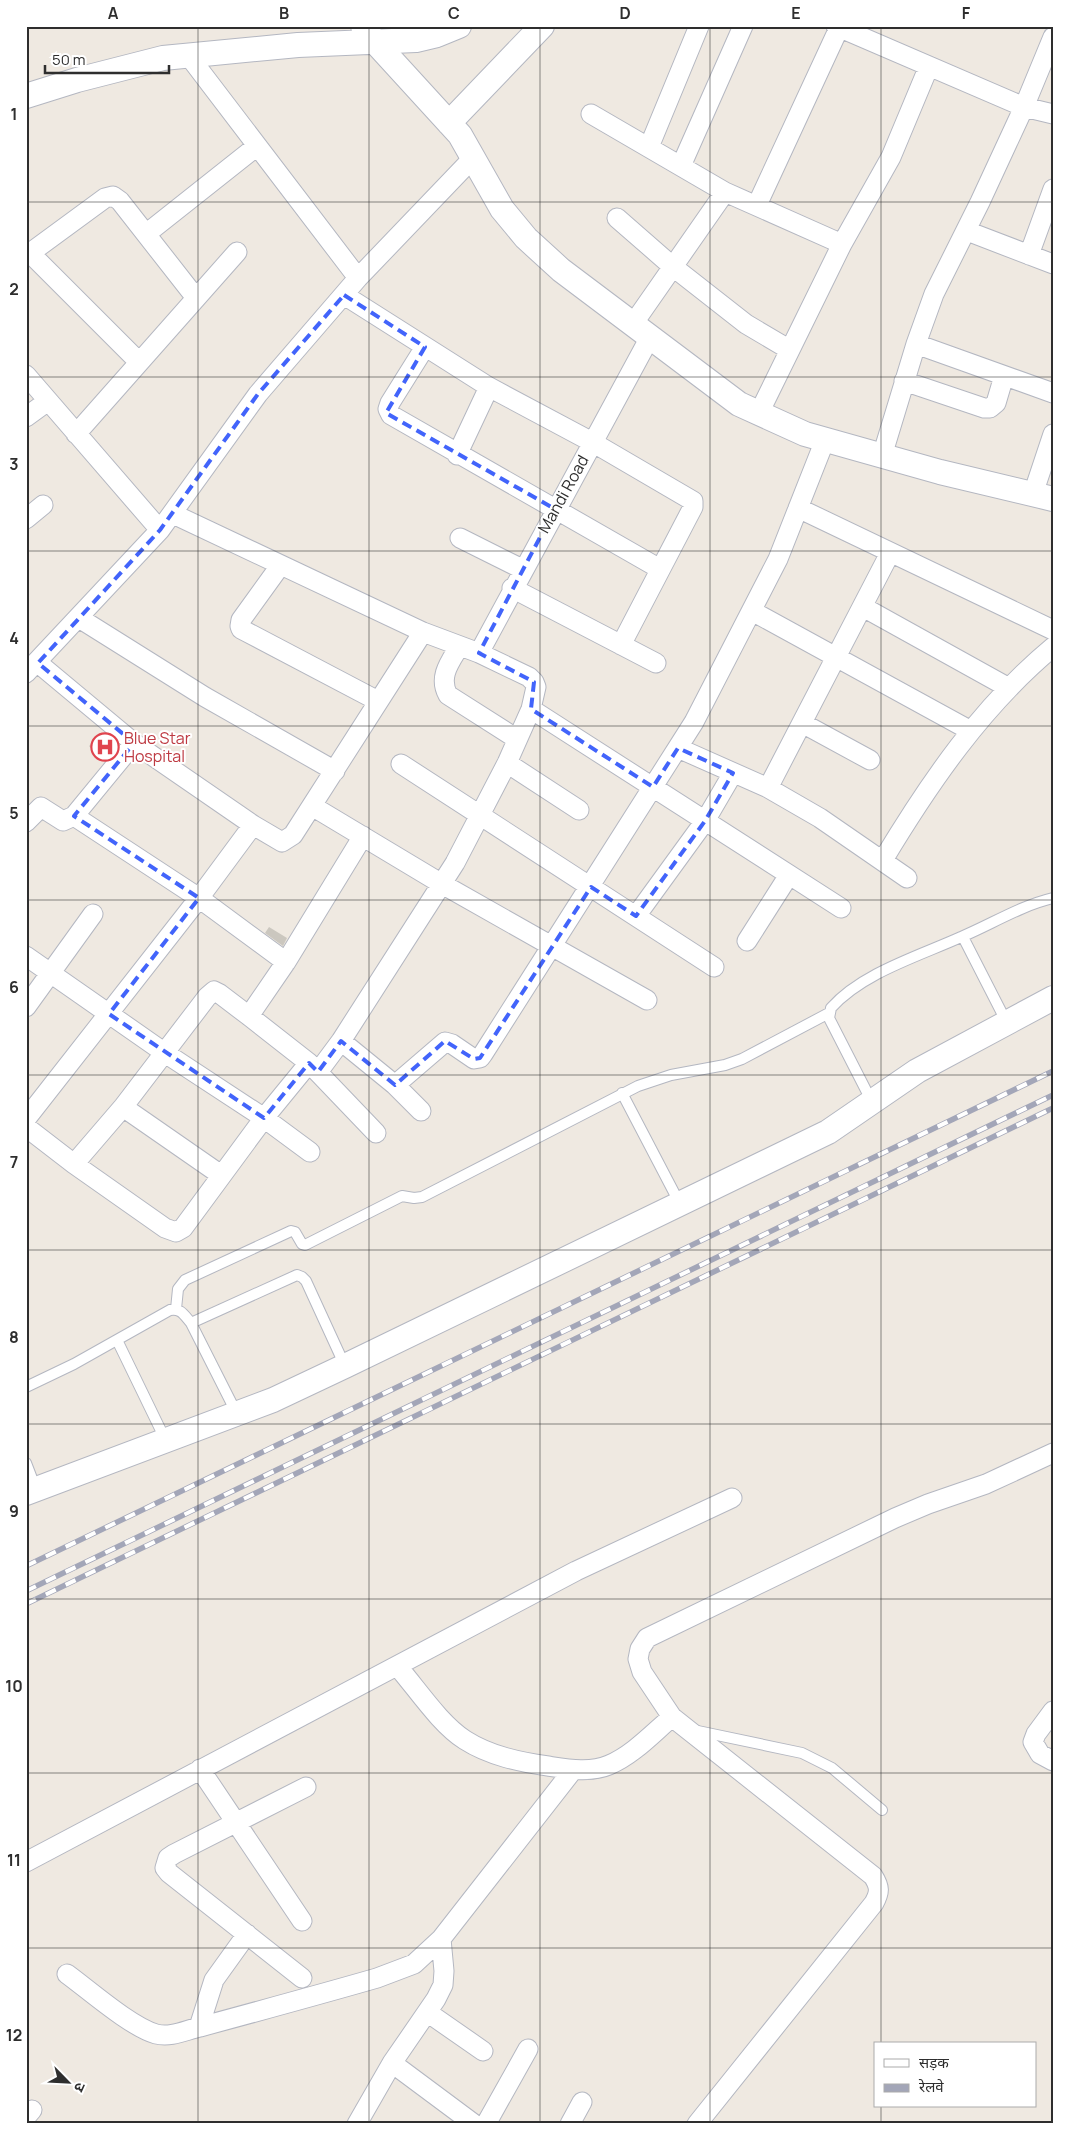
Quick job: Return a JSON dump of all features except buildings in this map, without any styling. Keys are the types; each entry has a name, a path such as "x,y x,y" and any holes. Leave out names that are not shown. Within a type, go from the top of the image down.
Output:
{"street":[{"path":"26,96 77,80 163,58 298,45 369,34 416,40 437,35 459,26"},
{"path":"449,123 542,26"},
{"path":"649,147 699,26"},
{"path":"681,166 743,26"},
{"path":"757,205 837,27 1024,107 1053,114"},
{"path":"369,34 460,135 502,209 526,238 561,270 739,404 805,434 940,472 1043,496 1053,434"},
{"path":"882,456 904,381 934,294 967,231 1024,107 1053,37"},
{"path":"188,55 358,278"},
{"path":"759,413 842,244 891,157 929,66"},
{"path":"592,114 725,192 842,244"},
{"path":"146,234 257,146"},
{"path":"423,632 293,835 282,842 253,825 134,743 30,668 80,618 160,530 258,394 358,278 472,159"},
{"path":"1029,255 1053,189"},
{"name":"Mandi Road","path":"478,653 592,442 672,266 725,192"},
{"path":"140,362 28,254 104,198 113,196 120,201 196,298"},
{"path":"618,218 672,266 746,324 790,350"},
{"path":"967,231 1053,264"},
{"path":"76,434 237,252"},
{"path":"344,295 490,387 592,442 693,501 693,507 621,645"},
{"path":"916,344 1053,392"},
{"path":"425,347 390,403 388,413 457,455 660,569"},
{"path":"26,375 160,530"},
{"path":"904,381 984,408 990,408 996,403 1004,376"},
{"path":"457,455 490,387"},
{"path":"26,417 48,401"},
{"path":"396,1086 445,1042 452,1044 474,1059 480,1058 591,887 694,722 778,559 825,440"},
{"path":"26,519 43,505"},
{"path":"798,508 1053,630"},
{"path":"26,1127 74,1164 165,1228 176,1232 183,1228 264,1118 341,1041 442,884 506,763 531,709 536,687 529,676 478,653 423,632 173,514"},
{"path":"460,538 522,570"},
{"path":"768,788 838,657 890,553"},
{"path":"280,566 242,620 241,629 378,702"},
{"path":"512,588 656,663"},
{"path":"863,607 1009,688"},
{"path":"752,611 971,731"},
{"path":"80,618 206,697 335,771"},
{"path":"459,647 446,670 444,688 448,695 517,739"},
{"path":"882,860 912,813 971,731 1009,688 1053,647"},
{"path":"531,709 841,908"},
{"path":"802,723 870,760"},
{"path":"26,822 41,807 63,821 74,816 134,743"},
{"path":"678,748 768,788 820,818 907,878"},
{"path":"506,763 578,810"},
{"path":"401,764 714,967"},
{"path":"636,916 706,821 733,773"},
{"path":"312,806 442,884 647,1000"},
{"path":"74,816 199,898 286,962"},
{"path":"26,1119 199,898 253,825"},
{"path":"250,1016 286,962 363,836"},
{"path":"747,941 789,875"},
{"path":"26,1007 52,974 93,914"},
{"path":"26,956 165,1053 264,1118 310,1152"},
{"path":"74,1164 123,1107 207,997 214,991 250,1016 313,1068 376,1133"},
{"path":"31,1491 273,1400 345,1366 828,1132 917,1072 1053,998"},
{"path":"341,1041 396,1086 421,1111"},
{"path":"123,1107 221,1175"},
{"path":"698,2124 874,1904 879,1893 879,1885 874,1876 672,1716 642,1672 638,1659 640,1649 647,1638 913,1510 986,1484 1053,1453"},
{"path":"26,1862 398,1667 576,1571 732,1498"},
{"path":"398,1667 444,1721 463,1739 492,1753 526,1763 573,1770 607,1766 623,1758 672,1716"},
{"path":"1053,1711 1036,1734 1033,1742 1040,1754 1053,1761"},
{"path":"200,1770 302,1921"},
{"path":"67,1974 148,2031 166,2035 180,2033 368,1981 414,1964 440,1939 573,1770"},
{"path":"302,1978 165,1868 168,1858 174,1854 306,1787"},
{"path":"199,2027 214,1980 247,1934"},
{"path":"357,2124 392,2063 443,1985 444,1971 440,1939"},
{"path":"427,2012 483,2051"},
{"path":"486,2124 528,2049"},
{"path":"392,2063 474,2124"},
{"path":"570,2124 582,2102"}],"lane":[{"path":"176,1309 178,1289 184,1280 291,1231 294,1231 302,1244 305,1245 402,1196 422,1197 638,1086 671,1074 704,1070 742,1059 829,1013 836,1002 866,981 898,964 963,937 1023,906 1053,898"},
{"path":"963,937 1007,1023"},
{"path":"829,1013 829,1018 872,1102"},
{"path":"622,1093 680,1204"},
{"path":"191,1323 297,1275 306,1282 345,1366"},
{"path":"26,1387 74,1364 170,1310 176,1309 181,1311 191,1323 237,1414"},
{"path":"117,1340 166,1441"},
{"path":"26,1463 31,1491"},
{"path":"688,1728 802,1752 832,1768 882,1810"}],"highlighted area":[{"path":"344,295 425,347 386,413 555,509 479,653 534,682 531,709 653,787 678,748 733,773 705,821 636,916 591,887 480,1058 474,1059 445,1041 395,1085 341,1041 318,1072 309,1063 264,1118 109,1014 199,898 74,816 134,743 38,663 160,530 258,394"}],"railway":[{"path":"26,1566 1053,1071"},
{"path":"26,1591 1053,1095"},
{"path":"26,1604 1053,1108"}],"place":[{"name":"Blue Star Hospital","path":"105,747"}]}
